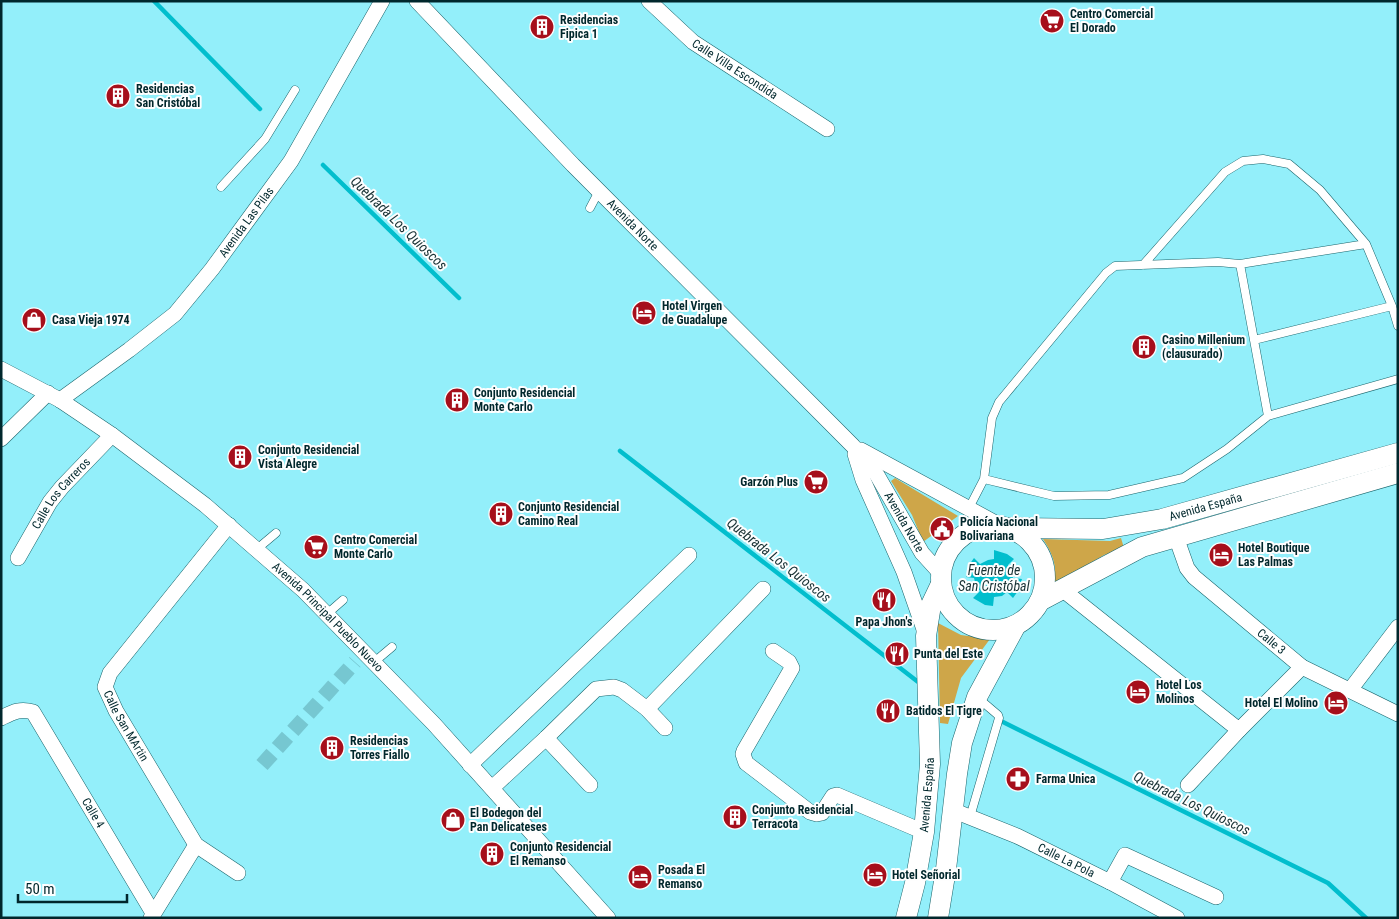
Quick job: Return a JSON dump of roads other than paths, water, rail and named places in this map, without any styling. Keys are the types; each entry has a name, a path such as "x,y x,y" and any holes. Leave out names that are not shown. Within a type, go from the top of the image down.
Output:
{"main road":[{"name":"Avenida España","path":"1005,527 1103,529 1162,519 1398,453"},
{"name":"Avenida España","path":"1040,601 1142,547 1391,477"},
{"path":"984,526 1005,527 1022,535 1033,545 1041,557 1045,572 1045,586 1040,601 1030,615 1016,625 1000,630 984,629 968,624 955,614 945,600 941,579 944,557 954,543 968,532 984,526"},
{"name":"Avenida España","path":"906,918 915,883 924,832 930,764 926,636 931,605 941,579"},
{"path":"938,918 945,876 961,814 956,774 962,743 976,696 1016,625"}],"street":[{"name":"Avenida Las Pilas","path":"1,439 54,397 129,350 174,314 212,269 291,161 382,1"},
{"name":"Avenida Norte","path":"417,1 599,191 853,446 877,475 922,553 941,579"},
{"name":"Calle Villa Escondida","path":"649,1 693,42 827,130"},
{"name":"Avenida Principal Pueblo Nuevo","path":"1,369 54,397 112,436 205,505 303,590 327,614 363,659 434,724 608,918"},
{"name":"Calle Los Carreros","path":"18,558 50,502 62,486 112,436"},
{"name":"Avenida Norte","path":"853,446 1005,527"},
{"path":"853,446 863,480 904,572 926,636"},
{"name":"Calle San MArtin","path":"229,525 110,673 104,687 116,711 196,844 238,873"},
{"name":"Calle 3","path":"1176,537 1187,568 1194,577 1302,667 1398,714"},
{"path":"470,765 689,555"},
{"path":"647,709 763,589"},
{"path":"1063,590 1239,730"},
{"path":"1350,690 1398,627"},
{"path":"773,651 789,662 792,668 744,751 746,763 810,812 822,813 833,796 837,795 924,832"},
{"path":"1188,785 1239,730 1302,667"},
{"path":"492,788 596,688 614,687 622,690 647,709 665,728"},
{"name":"Calle 4","path":"1,718 24,709 33,712 152,916"},
{"path":"546,738 590,785"},
{"name":"Calle La Pola","path":"961,814 1018,836 1177,918"},
{"path":"152,916 196,844"},
{"path":"1110,882 1119,852 1216,897"}],"lane":[{"path":"221,187 265,139 295,90"},
{"path":"1143,265 1225,172 1243,161 1263,159 1288,164 1320,190 1366,244 1392,306 1398,326"},
{"path":"590,208 599,191"},
{"path":"969,508 984,479 992,418 999,402 1106,272 1115,266 1218,262 1240,264 1366,244"},
{"path":"1240,264 1268,416"},
{"path":"1254,340 1392,306"},
{"path":"984,479 1054,496 1110,495 1183,478 1227,449 1268,416 1398,379"},
{"path":"257,549 276,533"},
{"path":"327,614 343,600"},
{"path":"363,659 392,647"},
{"path":"961,814 999,718 976,696"}],"water":[{"name":"Fuente de San Cristóbal","path":"994,550 1007,554 1014,559 1008,565 1013,578 1022,579 1018,591 1013,598 1007,592 1002,596 994,597 993,606 985,605 973,598 980,591 976,586 974,578 966,577 969,565 974,558 980,564 994,559"}],"waterway":[{"name":"Quebrada Los Quioscos","path":"154,1 260,109"},
{"name":"Quebrada Los Quioscos","path":"323,165 459,298"},
{"name":"Quebrada Los Quioscos","path":"620,451 922,685"},
{"name":"Quebrada Los Quioscos","path":"1001,721 1328,883 1366,918"}],"tunnel":[{"path":"262,765 355,662"}],"place":[{"name":"Centro Comercial El Dorado","path":"1052,21"},
{"name":"Residencias Fipica 1","path":"542,27"},
{"name":"Residencias San Cristóbal","path":"118,96"},
{"name":"Hotel Virgen de Guadalupe","path":"644,313"},
{"name":"Casa Vieja 1974","path":"34,320"},
{"name":"Casino Millenium (clausurado)","path":"1144,347"},
{"name":"Conjunto Residencial Monte Carlo","path":"457,400"},
{"name":"Conjunto Residencial Vista Alegre","path":"240,457"},
{"name":"Garzón Plus","path":"816,482"},
{"name":"Conjunto Residencial Camino Real","path":"501,514"},
{"name":"Policía Nacional Bolivariana","path":"942,529"},
{"name":"Centro Comercial Monte Carlo","path":"316,547"},
{"name":"Hotel Boutique Las Palmas","path":"1221,555"},
{"name":"Papa Jhon's","path":"884,600"},
{"name":"Punta del Este","path":"897,654"},
{"name":"Hotel Los Molinos","path":"1138,692"},
{"name":"Hotel El Molino","path":"1336,703"},
{"name":"Batidos El Tigre","path":"888,711"},
{"name":"Residencias Torres Fiallo","path":"332,748"},
{"name":"Farma Unica","path":"1018,779"},
{"name":"Conjunto Residencial Terracota","path":"735,817"},
{"name":"El Bodegon del Pan Delicateses","path":"453,820"},
{"name":"Conjunto Residencial El Remanso","path":"492,854"},
{"name":"Hotel Señorial","path":"875,875"},
{"name":"Posada El Remanso","path":"640,877"}]}
